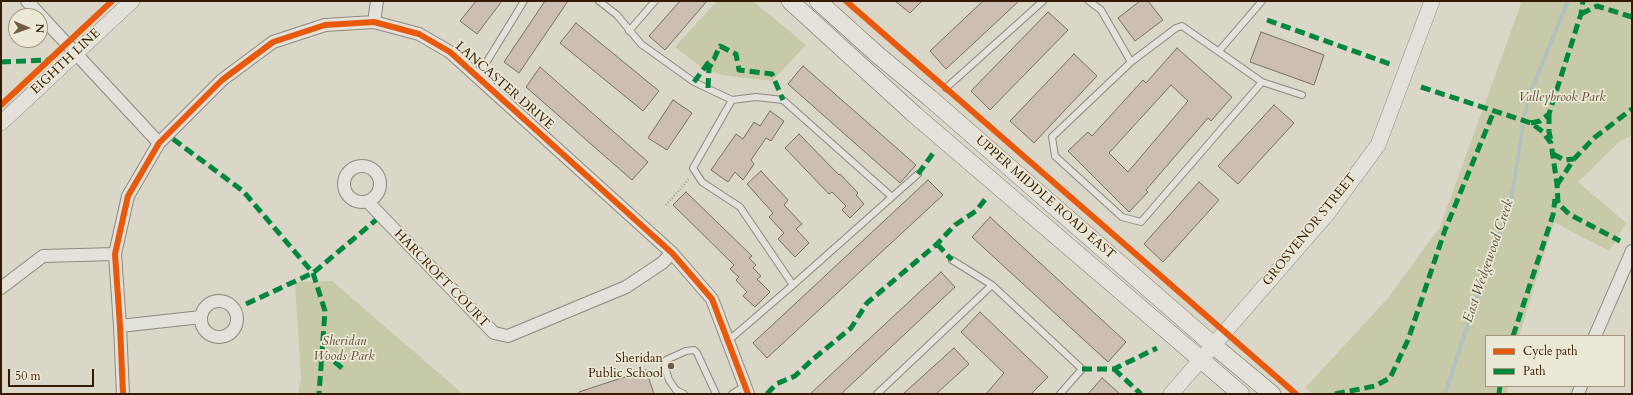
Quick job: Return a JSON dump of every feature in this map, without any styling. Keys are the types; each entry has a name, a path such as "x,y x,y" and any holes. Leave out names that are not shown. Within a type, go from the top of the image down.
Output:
{"main road":[{"name":"UPPER MIDDLE ROAD EAST","path":"790,1 915,115 1241,394"},
{"name":"UPPER MIDDLE ROAD EAST","path":"818,1 879,56 930,98 1213,345 1272,394"}],"street":[{"path":"27,1 159,143"},
{"name":"EIGHTH LINE","path":"1,123 132,1"},
{"path":"374,22 377,1"},
{"name":"GROSVENOR STREET","path":"1170,394 1328,213 1378,145 1432,1"},
{"name":"LANCASTER DRIVE","path":"123,394 115,254 128,196 159,143 222,80 273,42 325,25 374,22 419,34 450,52 672,253 712,299 746,390"},
{"name":"HARCROFT COURT","path":"368,201 494,334 508,336 626,287 662,263 672,253"},
{"path":"1595,335 1632,251"},
{"path":"1,288 42,256 115,254"},
{"path":"120,326 201,317"}],"lane":[{"path":"478,76 524,1"},
{"path":"599,1 617,15 641,44 694,82 732,100 756,97 783,100 892,197"},
{"path":"629,31 655,1"},
{"path":"946,88 1043,1"},
{"path":"1089,1 1101,10 1131,62"},
{"path":"1220,51 1262,1"},
{"path":"1262,82 1142,222 1122,216 1055,156 1052,137 1131,62 1176,28 1182,26 1220,51 1262,82 1302,95"},
{"path":"732,100 693,168 702,182 740,206 793,285"},
{"path":"728,341 918,174"},
{"path":"952,260 992,285 1082,369 1060,394"},
{"path":"877,394 992,285"},
{"path":"684,394 676,390 669,380 665,367 666,360 686,351 694,350 697,353 716,394"},
{"path":"732,394 746,390"}],"path":[{"path":"666,205 696,172"}],"green space":[{"path":"717,1 753,1 806,45 772,81 722,75 702,68 675,47"},
{"name":"Valleybrook Park","path":"1522,1 1632,1 1632,135 1619,142 1578,182 1626,223 1609,251 1554,222 1519,335 1485,335 1485,387 1508,387 1507,394 1313,394 1305,388 1388,298 1440,227"},
{"name":"Sheridan Woods Park","path":"332,281 463,394 298,394 301,378 295,282"}],"building":[{"path":"476,1 502,1 477,34 460,21"},
{"path":"545,1 568,1 519,73 504,62"},
{"path":"680,1 707,1 665,50 649,36"},
{"path":"895,1 922,1 910,13"},
{"path":"983,1 1019,1 946,69 930,51"},
{"path":"1140,1 1148,1 1163,20 1135,41 1118,18"},
{"path":"1048,12 1068,30 990,110 971,91"},
{"path":"576,23 659,91 643,111 560,43"},
{"path":"1261,32 1324,55 1314,85 1250,62"},
{"path":"1177,48 1232,97 1211,121 1208,118 1146,190 1148,192 1129,212 1068,151 1088,132 1092,136 1143,80 1146,83","holes":["1171,85 1188,101 1128,172 1109,153"]},
{"path":"1074,54 1097,76 1034,143 1010,121"},
{"path":"803,66 916,165 900,183 788,84"},
{"path":"540,67 648,162 632,180 526,87"},
{"path":"673,100 692,113 667,150 648,138"},
{"path":"1274,105 1294,123 1238,184 1218,166"},
{"path":"770,111 784,121 771,141 766,138 751,160 754,164 743,180 735,172 728,182 711,170 736,134 743,139 754,122 760,126"},
{"path":"799,134 858,193 856,195 864,204 850,218 842,210 846,206 832,192 829,194 785,148"},
{"path":"761,171 788,200 784,205 802,224 796,229 809,243 795,257 778,239 784,233 769,217 773,213 747,184"},
{"path":"928,180 943,195 767,358 753,343"},
{"path":"1199,182 1219,200 1163,262 1144,244"},
{"path":"686,192 752,256 749,258 756,265 753,268 761,276 757,279 770,292 755,307 743,296 747,292 736,280 739,277 730,269 734,265 673,205"},
{"path":"990,217 1126,342 1108,362 972,237"},
{"path":"941,272 955,287 841,394 810,394"},
{"path":"980,312 1048,377 1031,394 986,394 1004,373 961,332"},
{"path":"954,348 969,364 936,394 903,394"},
{"path":"646,370 654,394 579,394 579,392"},
{"path":"1102,378 1120,394 1088,394"}],"waterway":[{"name":"East Wedgewood Creek","path":"1525,115 1528,98 1568,1"},
{"name":"East Wedgewood Creek","path":"1445,394 1487,266 1510,206 1523,126"}],"marked path":[{"path":"1531,123 1540,121 1549,114 1581,14 1583,1"},
{"path":"1581,14 1597,6 1632,17"},
{"path":"1267,20 1390,64"},
{"path":"694,82 708,63 714,59 720,46 736,54 739,70 772,74 783,100"},
{"path":"1,62 49,60"},
{"path":"708,88 709,68 713,61"},
{"path":"1421,87 1531,123 1543,132 1551,143 1557,184 1558,203 1569,214 1620,241"},
{"path":"1557,185 1574,159 1594,138 1632,109"},
{"path":"1335,394 1375,386 1390,378 1408,340 1445,230 1494,111"},
{"path":"1549,114 1549,132 1551,140"},
{"path":"173,139 243,191 313,273 325,311 319,394"},
{"path":"918,174 934,152"},
{"path":"1553,154 1564,160 1574,159"},
{"path":"767,394 776,384 795,376 851,328 867,303 937,244 955,225 976,211 987,197"},
{"path":"1513,335 1553,215 1555,199"},
{"path":"246,304 313,273 376,220"},
{"path":"937,244 952,260"},
{"path":"1082,369 1114,369 1157,348"},
{"path":"323,352 342,368"},
{"path":"1114,369 1141,394"},
{"path":"1499,394 1500,387"}],"cycle path":[{"path":"1,105 112,1"},
{"path":"846,1 1296,394"},
{"path":"123,394 115,254 128,196 159,143 222,80 273,42 325,25 374,22 419,34 450,52 672,253 712,299 748,394"}],"place":[{"name":"Sheridan Public School","path":"671,366"}]}
